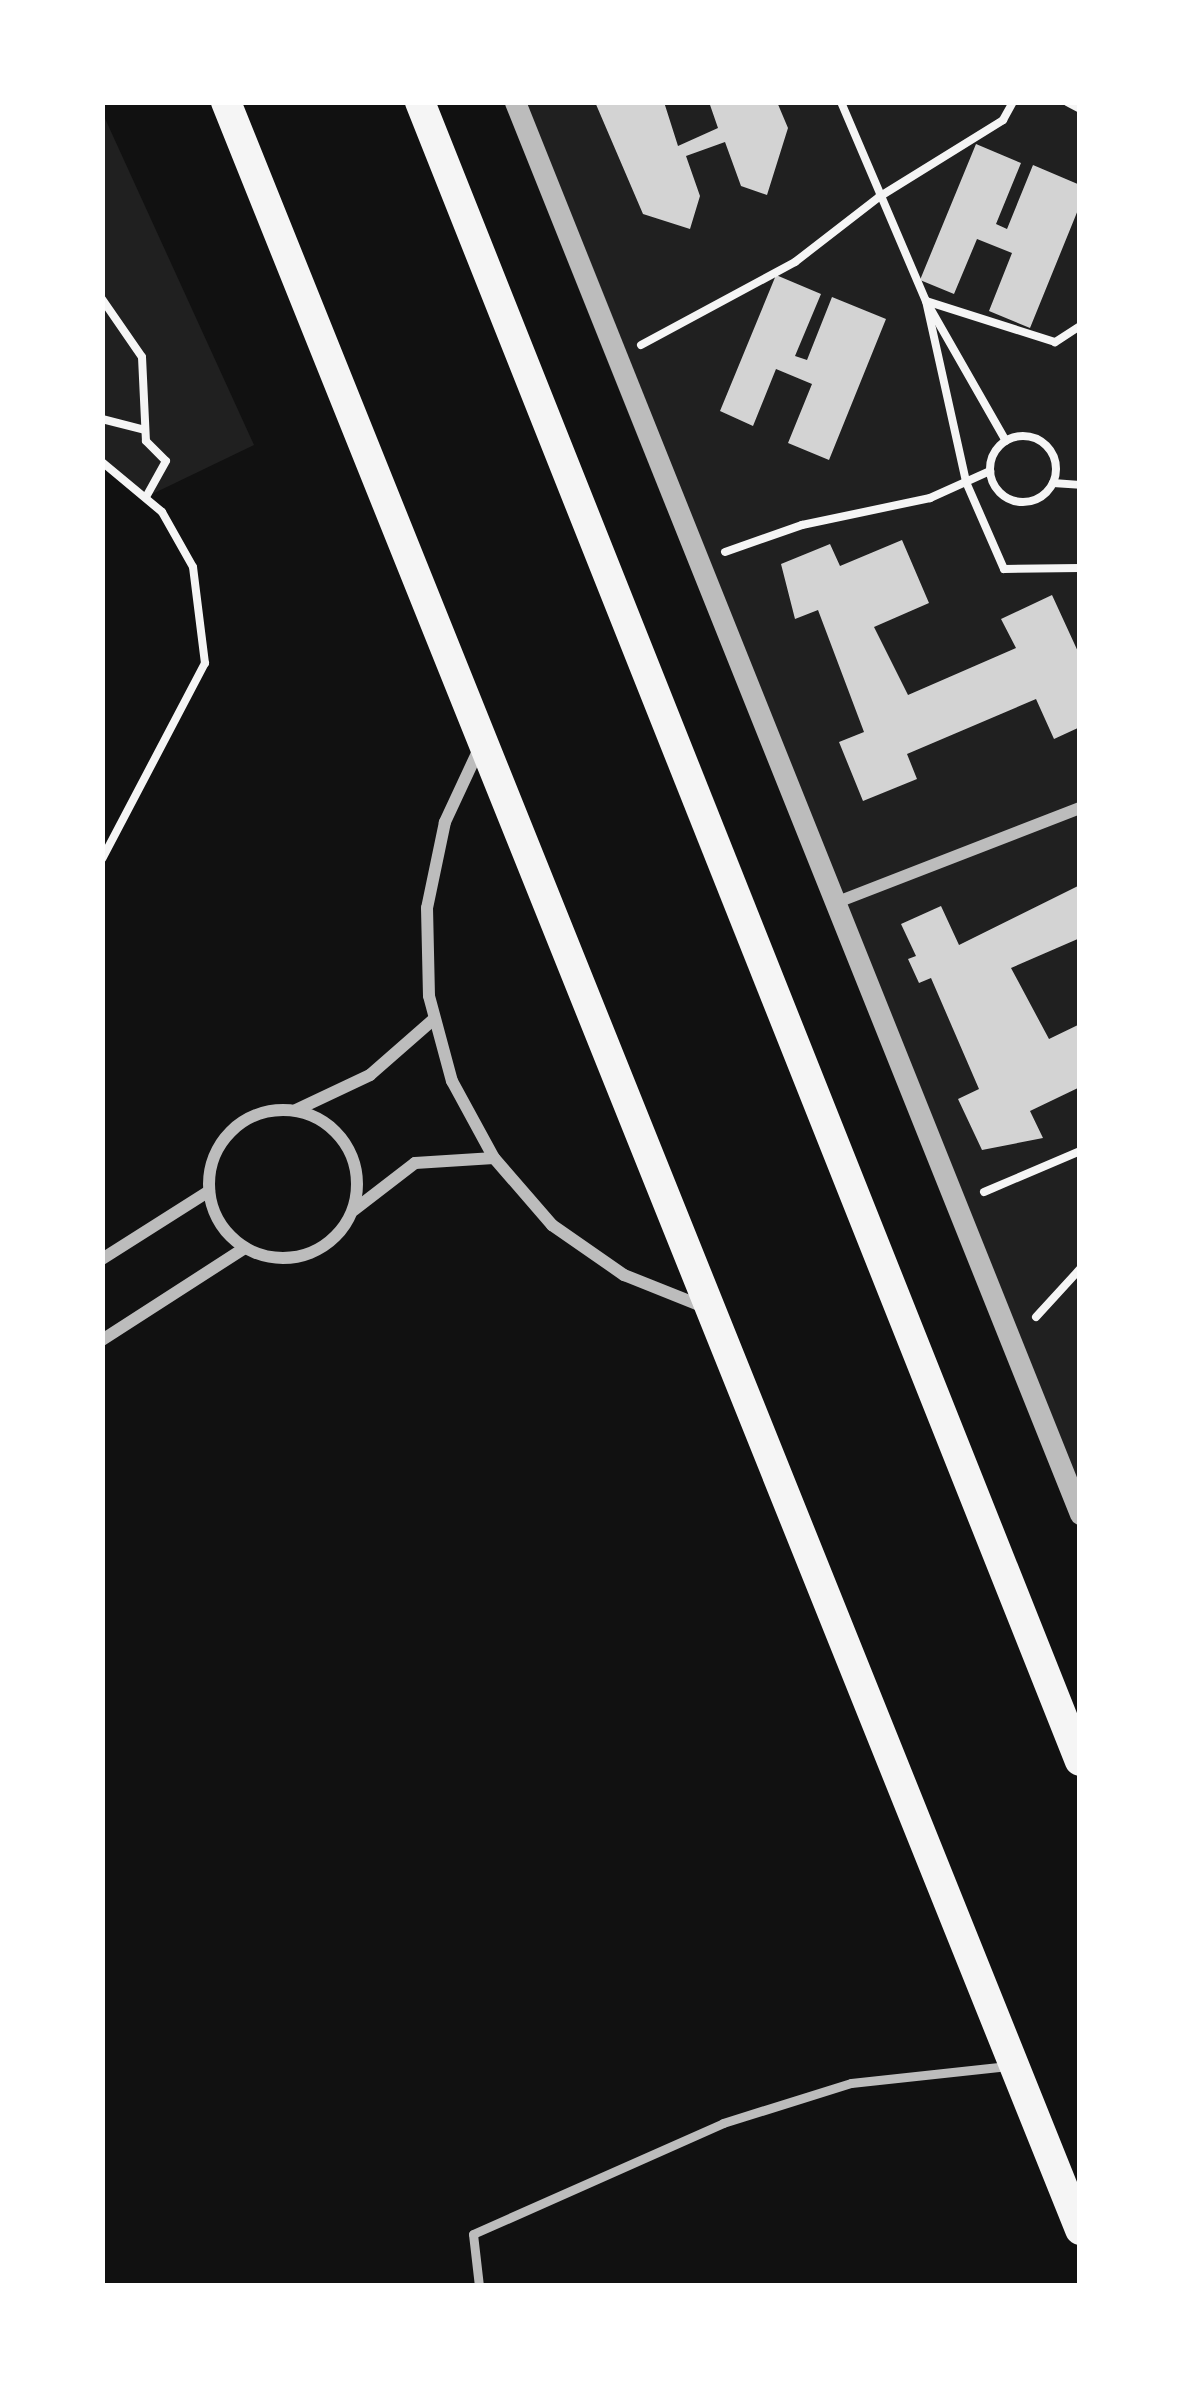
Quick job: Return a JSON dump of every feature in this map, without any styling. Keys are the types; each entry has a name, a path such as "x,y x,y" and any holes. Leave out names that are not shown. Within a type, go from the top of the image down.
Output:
{"main road":[{"path":"226,102 706,1308 1080,2230"},
{"path":"420,102 1080,1761"}],"street":[{"path":"514,102 612,358 1080,1514"},
{"path":"482,743 434,865 425,952 434,1019 452,1082 494,1158 587,1252 706,1308"},
{"path":"832,904 1080,808"},
{"path":"294,1110 315,1117 348,1147 357,1190 353,1211 342,1230 308,1255 287,1259 245,1248 220,1224 209,1191 218,1148 250,1117 294,1110 370,1075 434,1019"},
{"path":"353,1211 415,1163 494,1158"},
{"path":"102,1259 209,1191"},
{"path":"102,1340 245,1248"}],"lane":[{"path":"479,2286 473,2234 723,2123 851,2083 1013,2065"}],"path":[{"path":"842,102 926,301 1006,441"},
{"path":"612,358 777,273 879,197 1003,120 1013,102"},
{"path":"1067,102 1080,109"},
{"path":"102,299 142,358 145,430 166,461 146,497"},
{"path":"926,301 1055,343 1080,326"},
{"path":"926,301 966,482 1007,573 1080,568"},
{"path":"102,419 145,430"},
{"path":"695,562 966,482 990,471 1006,441 1029,436 1049,449 1053,483"},
{"path":"102,462 146,497 193,566 205,663 102,859"},
{"path":"990,471 1000,494 1023,502 1053,483 1080,485"},
{"path":"956,1205 1080,1151"},
{"path":"1012,1346 1080,1269"}],"shaded area":[{"path":"515,102 1080,102 1080,1514"},
{"path":"102,112 254,445 146,497 102,462"}],"building":[{"path":"595,102 664,102 678,146 718,128 709,102 777,102 788,128 767,195 741,186 725,142 686,156 700,196 690,229 643,214"},
{"path":"976,144 1021,163 996,224 1007,229 1033,165 1080,185 1080,205 1030,328 989,311 1012,253 977,239 954,294 920,280"},
{"path":"776,275 821,294 795,356 807,360 832,297 886,319 829,460 788,443 812,384 776,369 753,426 720,411"},
{"path":"902,540 929,603 874,627 908,695 1016,648 1001,619 1052,595 1080,656 1080,727 1054,739 1036,699 907,754 917,779 863,801 839,742 864,732 818,610 795,619 781,564 830,544 840,566"},
{"path":"1080,885 1080,938 1011,968 1049,1039 1080,1024 1080,1087 1030,1111 1043,1138 982,1150 958,1099 979,1089 931,978 919,983 908,959 916,956 901,924 941,906 959,945"}]}
